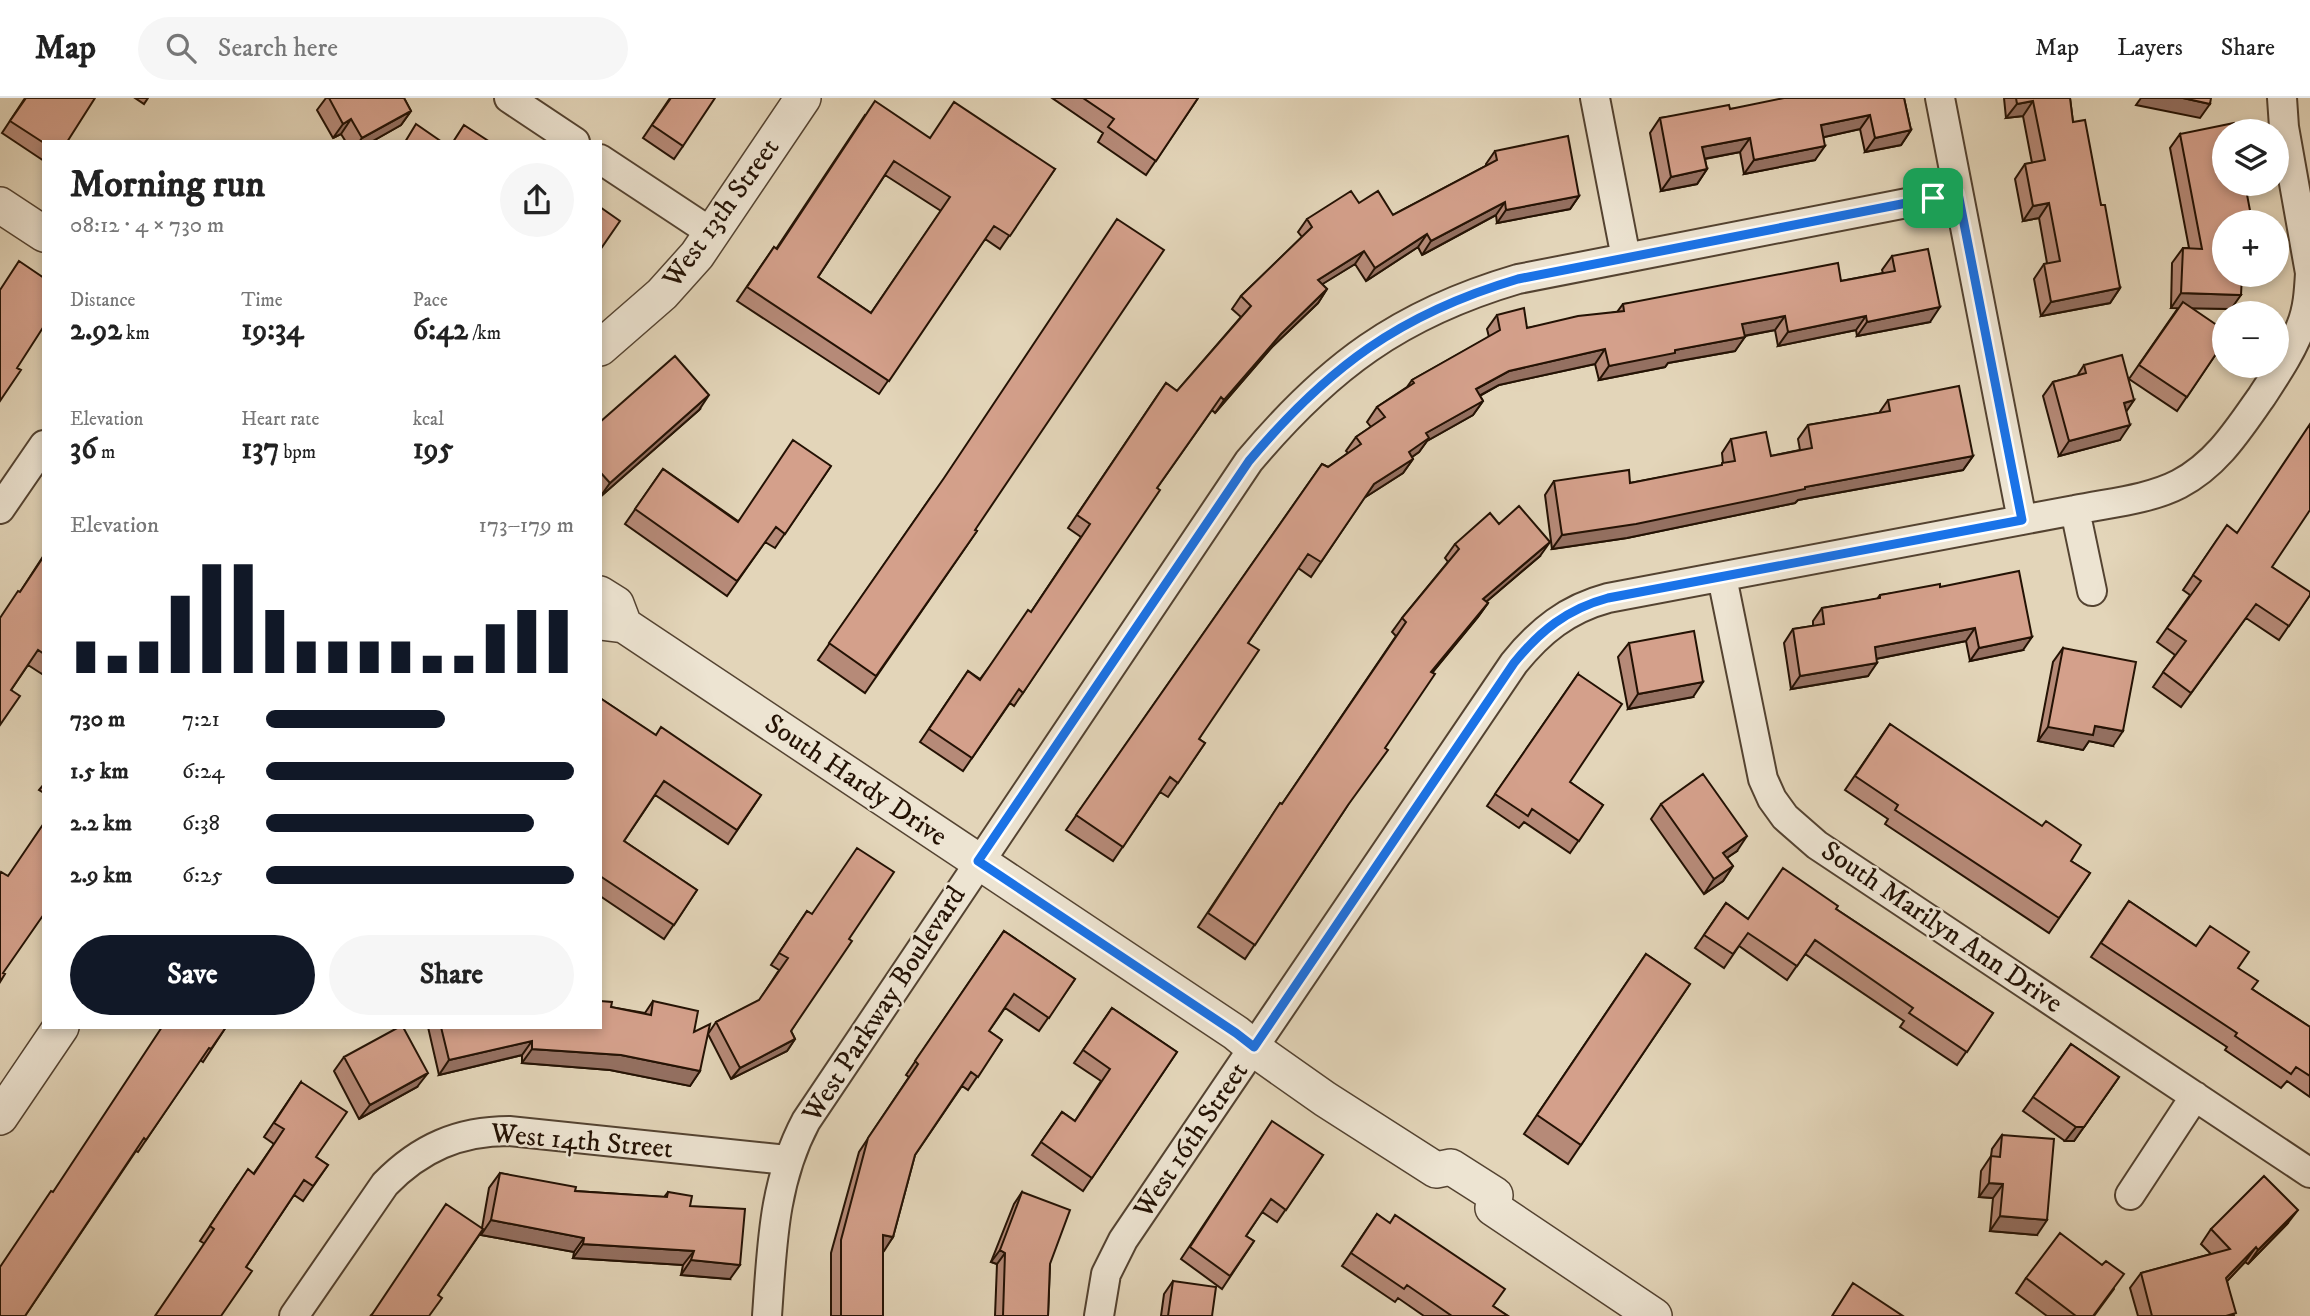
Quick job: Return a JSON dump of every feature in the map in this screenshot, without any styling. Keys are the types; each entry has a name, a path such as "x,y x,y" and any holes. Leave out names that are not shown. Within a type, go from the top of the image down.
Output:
{"street":[{"path":"509,98 572,140"},
{"name":"West 13th Street","path":"602,346 662,294 697,254 803,98"},
{"path":"1595,98 1626,258"},
{"path":"1940,98 2022,520"},
{"name":"West 16th Street","path":"1099,1316 1106,1274 1123,1240 1514,663 1546,627 1588,603 2133,498 2175,486 2199,472 2218,455 2231,441 2289,354 2305,314 2310,273 2284,127 2282,98"},
{"path":"602,160 712,233"},
{"name":"West Parkway Boulevard","path":"767,1316 775,1222 787,1160 806,1121 1249,461 1318,386 1373,344 1429,312 1459,298 1518,279 1958,193"},
{"path":"0,205 42,233"},
{"path":"0,509 42,448"},
{"path":"2075,510 2092,591"},
{"name":"South Marilyn Ann Drive","path":"1722,577 1758,761 1772,799 1785,817 1817,845 2310,1173"},
{"name":"South Hardy Drive","path":"602,595 616,604 612,623 1236,1033 1325,1099 1436,1170 1437,1186 1481,1213 1493,1208 1654,1316"},
{"path":"0,1117 60,1029"},
{"path":"2130,1195 2195,1096"},
{"name":"West 14th Street","path":"294,1316 385,1184 422,1152 453,1138 487,1131 509,1131 787,1160"}],"building":[{"path":"26,98 95,98 68,140 42,142 10,121"},
{"path":"329,98 404,98 411,111 362,138 351,119 343,124"},
{"path":"671,98 715,98 683,146 652,125"},
{"path":"1083,98 1198,98 1156,161 1108,127 1114,119"},
{"path":"1784,98 1904,98 1911,130 1875,138 1870,115 1821,125 1825,146 1754,160 1750,138 1702,147 1707,169 1671,177 1660,118 1729,105 1730,109"},
{"path":"2016,98 2070,98 2073,122 2085,120 2101,205 2105,205 2120,288 2051,302 2044,264 2060,261 2049,203 2033,206 2025,164 2045,160 2033,101 2017,104"},
{"path":"2183,98 2211,98 2210,104"},
{"path":"875,101 930,138 954,102 1055,169 1010,236 994,226 889,381 747,287 774,247 777,249","holes":["894,161 950,197 871,313 818,277"]},
{"path":"416,124 439,140 406,140"},
{"path":"464,125 487,140 454,140"},
{"path":"2212,127 2212,196 2247,196 2250,210 2212,210 2212,287 2241,287 2241,295 2181,293 2183,248 2202,249 2180,134"},
{"path":"1568,136 1579,196 1506,210 1505,202 1431,241 1427,234 1375,268 1364,251 1318,280 1327,289 1281,334 1224,400 1221,397 1157,488 1160,490 1023,693 1019,689 972,758 929,729 968,671 980,680 1028,610 1031,612 1090,524 1077,515 1166,383 1177,391 1251,306 1241,296 1312,227 1307,219 1351,191 1359,203 1378,191 1393,215 1497,160 1495,151"},
{"path":"602,208 620,221 602,247"},
{"path":"1117,219 1164,250 975,530 977,531 876,676 829,643 944,478"},
{"path":"1928,249 1940,307 1867,322 1866,316 1788,332 1785,316 1742,324 1745,337 1609,366 1605,349 1509,371 1476,389 1483,401 1426,433 1429,438 1409,452 1413,459 1374,484 1321,562 1308,554 1248,643 1259,650 1199,739 1205,743 1178,783 1170,777 1123,847 1076,815 1322,464 1328,467 1361,444 1356,437 1385,417 1377,407 1414,383 1412,380 1500,330 1497,315 1524,308 1527,328 1578,316 1624,311 1623,304 1838,263 1841,281 1895,271 1892,256"},
{"path":"19,261 42,277 42,329 17,368 21,370 0,401 0,290"},
{"path":"2183,302 2212,322 2212,360 2187,397 2139,365"},
{"path":"2122,355 2134,400 2124,403 2130,425 2069,441 2053,382 2086,373 2084,365"},
{"path":"675,356 709,395 610,483 602,474 602,420"},
{"path":"1959,386 1973,456 1805,487 1636,524 1562,535 1554,481 1629,470 1630,483 1722,465 1735,461 1731,439 1766,432 1771,456 1812,448 1808,425 1890,411 1888,400"},
{"path":"2310,424 2310,510 2272,567 2310,592 2310,595 2289,626 2256,604 2191,693 2163,672 2186,641 2167,628 2201,581 2193,575 2227,525 2237,533"},
{"path":"793,440 831,466 785,534 776,527 737,581 635,509 663,469 738,522"},
{"path":"1519,506 1550,542 1483,599 1488,603 1431,672 1435,674 1385,748 1388,750 1255,945 1208,913 1280,803 1282,804 1406,622 1402,618 1459,549 1455,544 1490,513 1499,524"},
{"path":"42,559 42,653 38,650 11,690 20,696 0,725 0,618 18,591 20,592"},
{"path":"2019,571 2032,637 1979,648 1975,628 1875,647 1877,663 1800,676 1793,629 1824,624 1822,608"},
{"path":"1694,631 1703,682 1638,694 1629,643"},
{"path":"2063,648 2136,662 2123,731 2095,726 2093,735 2048,727"},
{"path":"1578,674 1622,704 1570,782 1603,805 1579,841 1532,809 1528,816 1495,794"},
{"path":"602,699 656,735 661,727 761,795 737,830 664,781 624,841 697,890 674,925 602,877"},
{"path":"1890,724 2042,826 2046,821 2081,845 2071,861 2090,873 2059,918 1895,810 1898,805 1855,776"},
{"path":"1703,774 1747,836 1723,853 1733,866 1714,879 1661,804"},
{"path":"42,826 42,917 3,973 5,974 0,982 0,874 1,872 8,876"},
{"path":"857,848 894,872 849,939 852,941 791,1031 795,1039 740,1068 716,1022 759,1000 788,958 779,953 807,911 812,914"},
{"path":"1783,868 1838,906 1836,909 1993,1013 1967,1052 1909,1013 1913,1008 1815,940 1797,966 1748,933 1733,954 1704,935 1726,903 1748,919"},
{"path":"2129,901 2196,946 2210,926 2249,952 2238,968 2258,981 2252,989 2310,1027 2310,1076 2296,1067 2291,1074 2235,1036 2237,1033 2101,943"},
{"path":"1004,931 1075,979 1049,1018 1014,994 989,1031 1002,1040 978,1077 971,1072 915,1155 893,1237 883,1235 883,1316 841,1316 841,1240 868,1138 918,1064 915,1061"},
{"path":"1646,954 1690,984 1581,1145 1537,1115"},
{"path":"602,1001 612,1002 611,1007 651,1015 653,1001 698,1011 694,1032 710,1024 700,1071 621,1055 532,1049 532,1041 449,1060 441,1029 602,1029"},
{"path":"1112,1008 1177,1052 1092,1178 1041,1142 1062,1112 1075,1121 1110,1069 1083,1050"},
{"path":"161,1029 225,1029 146,1140 144,1138 25,1316 0,1316 0,1267 51,1191 53,1192"},
{"path":"395,1029 404,1029 428,1073 370,1105 344,1057"},
{"path":"2071,1044 2119,1077 2084,1127 2076,1127 2033,1097"},
{"path":"301,1082 347,1112 316,1157 328,1165 313,1186 304,1180 246,1267 252,1271 221,1316 155,1316 214,1229 210,1226 248,1169 254,1174 284,1129 274,1123"},
{"path":"1272,1121 1323,1155 1286,1210 1271,1199 1246,1236 1254,1241 1230,1276 1190,1247"},
{"path":"2002,1135 2054,1139 2047,1220 2000,1216 2003,1184 1989,1183 1991,1156 2000,1157"},
{"path":"500,1173 576,1187 575,1191 667,1197 668,1192 692,1196 690,1206 745,1209 740,1265 691,1260 694,1251 583,1244 584,1238 491,1220"},
{"path":"2264,1176 2298,1210 2226,1278 2236,1313 2226,1316 2152,1316 2141,1273 2230,1249 2211,1229"},
{"path":"1022,1192 1070,1210 1050,1264 1048,1316 1003,1316 1005,1253 1000,1250"},
{"path":"446,1204 483,1229 438,1295 442,1298 429,1316 371,1316"},
{"path":"1377,1214 1390,1223 1395,1215 1505,1289 1493,1306 1508,1316 1452,1316 1407,1285 1404,1289 1351,1253"},
{"path":"2060,1233 2102,1265 2106,1261 2124,1274 2093,1316 2076,1316 2026,1278"},
{"path":"1173,1281 1216,1287 1212,1316 1168,1316"},
{"path":"1853,1283 1903,1316 1832,1316"}],"route":[{"path":"1958,193 2022,520 1608,598 1588,603 1546,627 1514,663 1254,1047 978,861 1249,461 1318,386 1373,344 1459,298 1518,279 1933,198 1958,193"}]}
